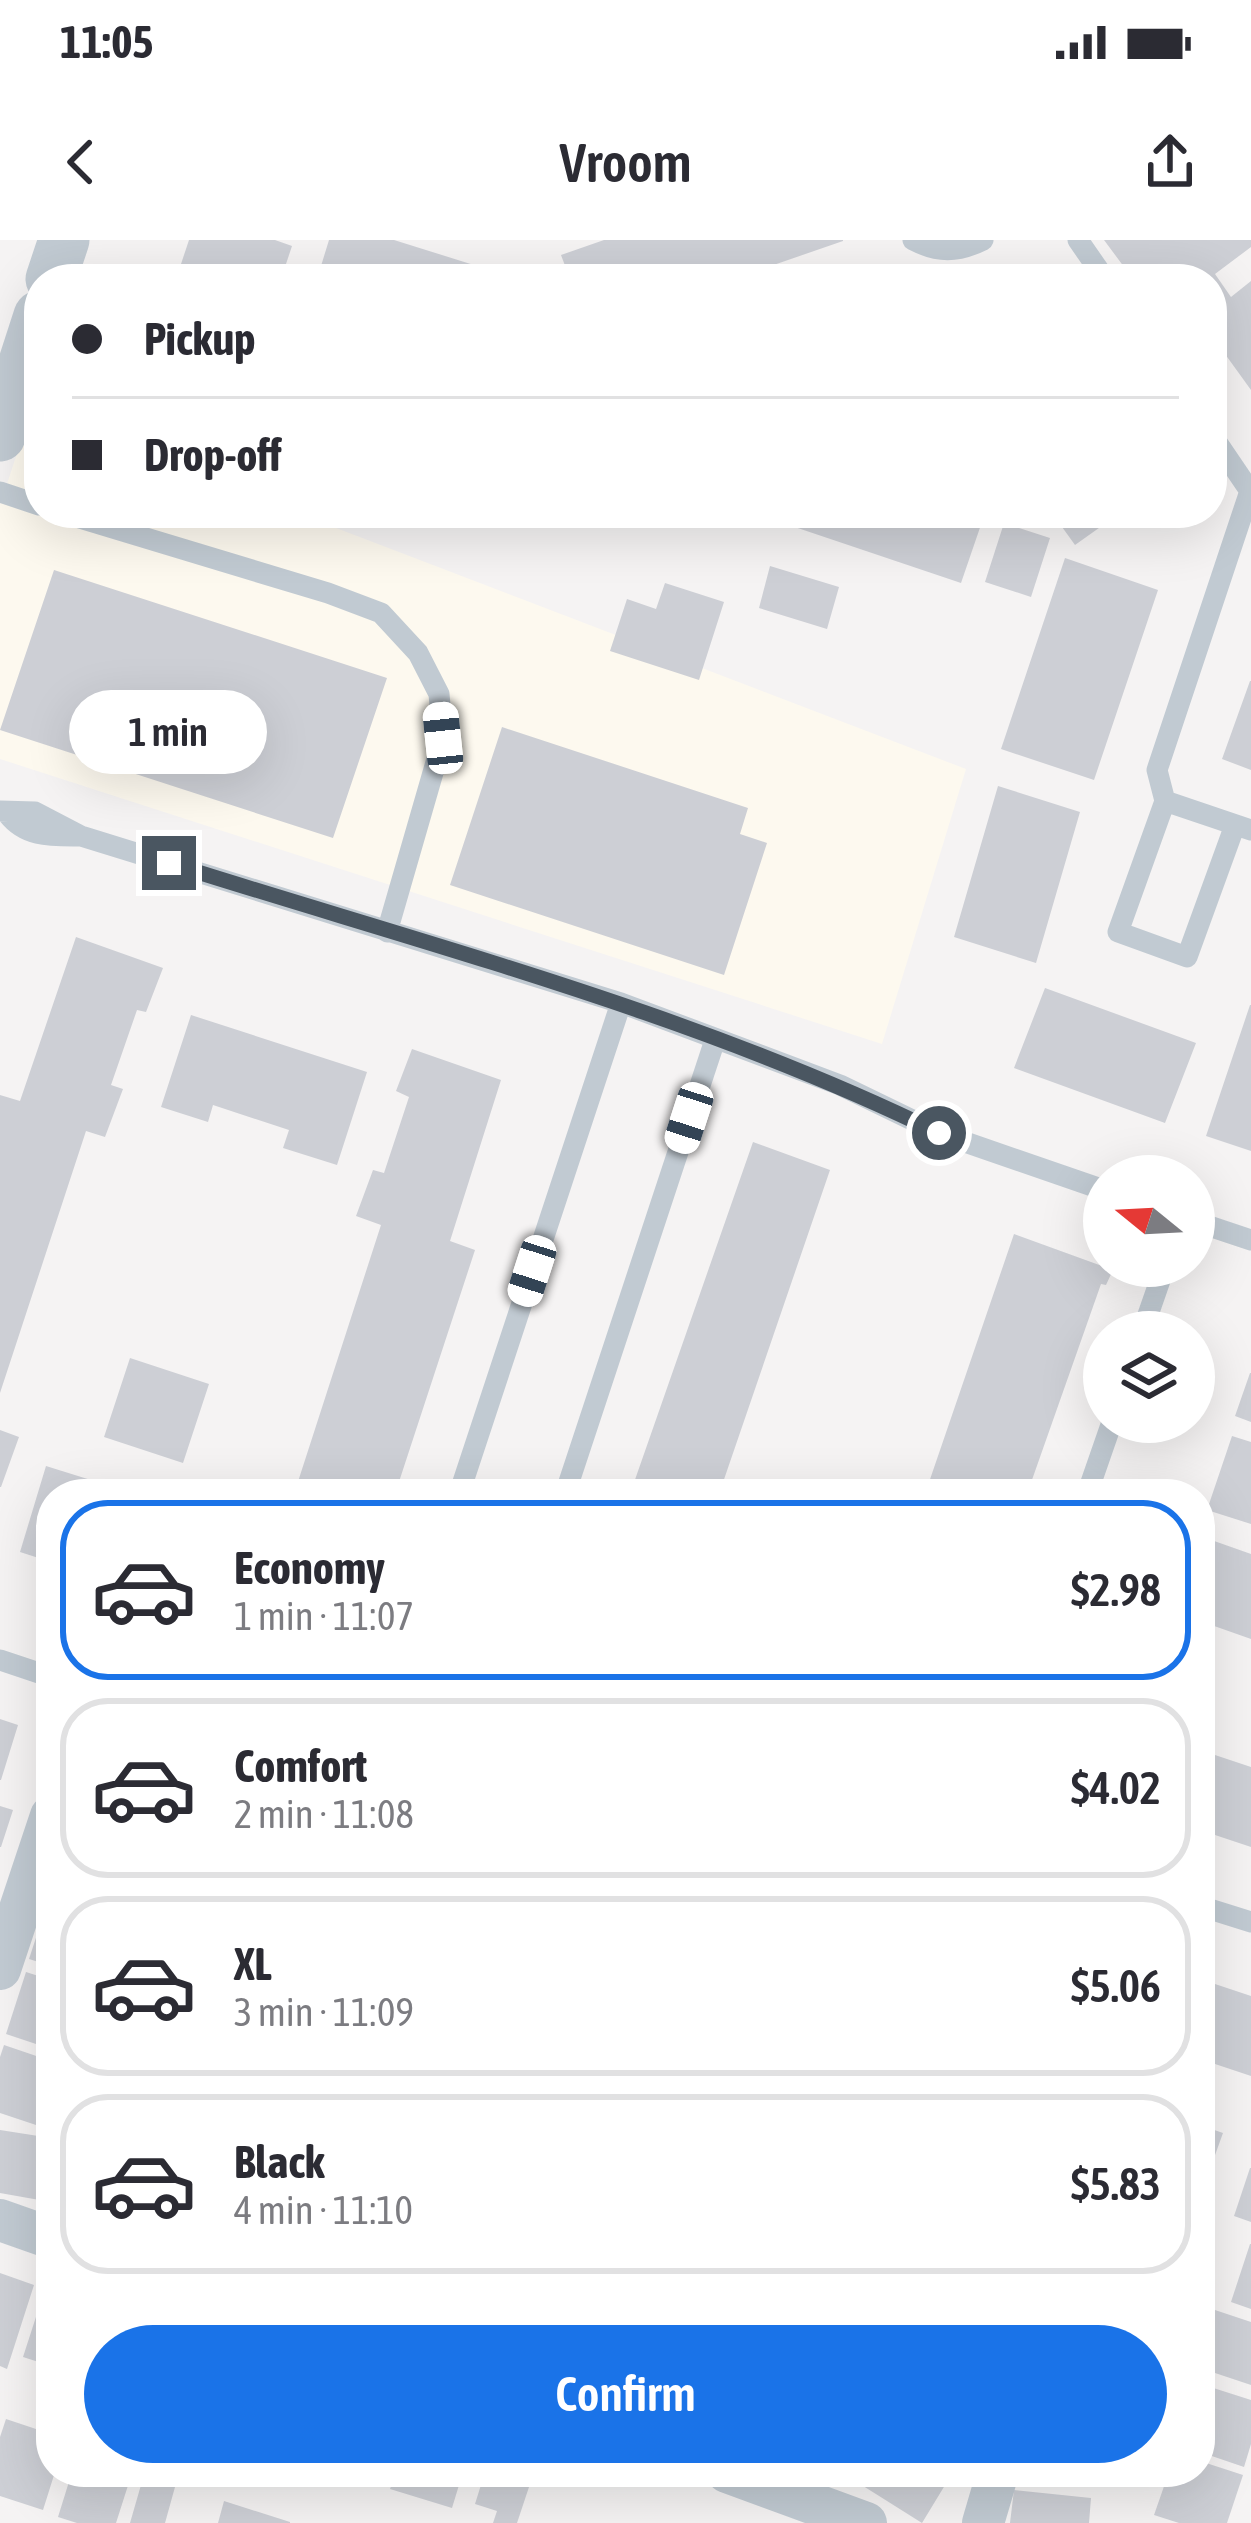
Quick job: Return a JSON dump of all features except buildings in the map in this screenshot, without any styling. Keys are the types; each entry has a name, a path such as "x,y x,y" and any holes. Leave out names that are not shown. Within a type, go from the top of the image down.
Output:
{"street":[{"path":"0,436 24,362"},
{"path":"0,1969 36,1861"},
{"path":"0,2220 36,2233"},
{"path":"768,2487 866,2523"},
{"path":"983,2523 994,2487"}],"lane":[{"path":"913,240 933,250 959,250 983,240"},
{"path":"1165,802 1243,828 1187,957 1118,932 1165,802 1156,770 1250,491 1227,457"},
{"path":"113,528 328,593 381,614 418,653 439,694 443,738 387,932"},
{"path":"2,820 47,836 82,836 621,1003 840,1084 939,1133 1083,1183"},
{"path":"464,1479 621,1003"},
{"path":"570,1479 715,1040"},
{"path":"1215,1228 1251,1240"},
{"path":"1092,1479 1105,1443"},
{"path":"0,1660 36,1672"},
{"path":"1215,1911 1251,1922"}],"shaded area":[{"path":"24,432 24,528 336,528 966,769 882,1044 0,759 0,505"}],"route":[{"path":"169,863 621,1003 840,1084 939,1133"}]}
